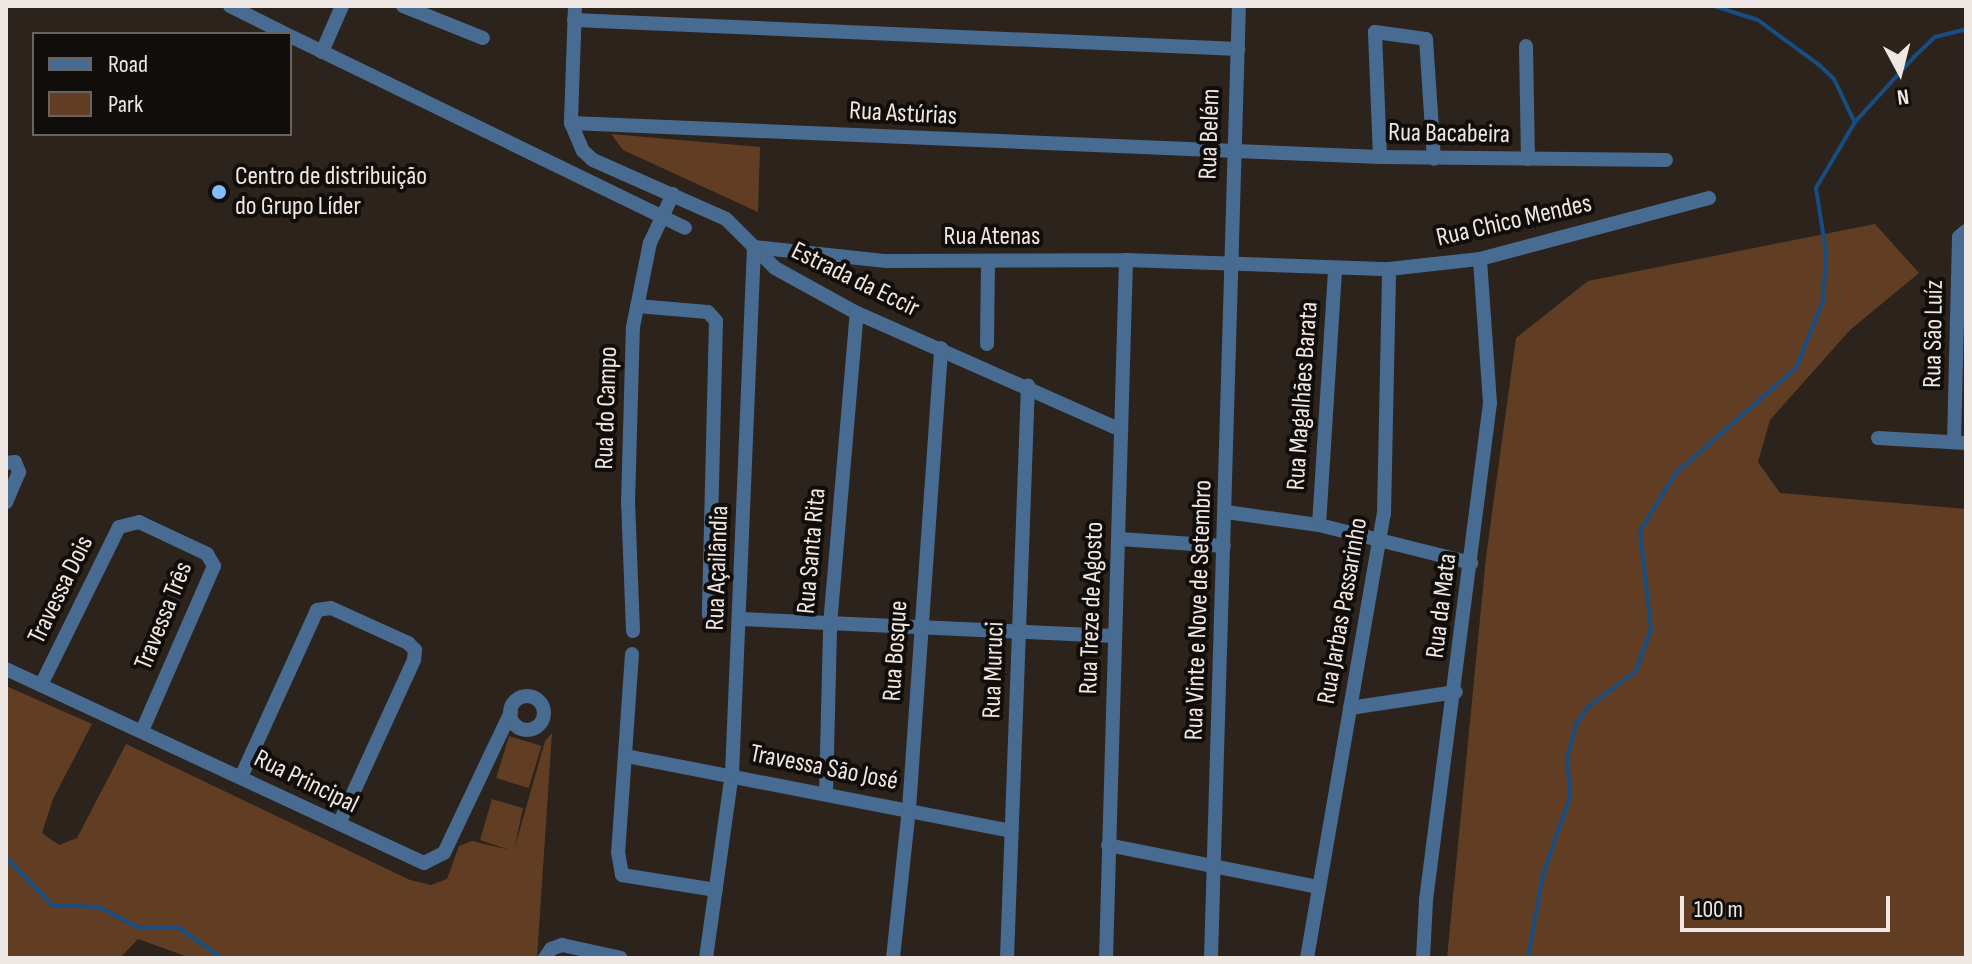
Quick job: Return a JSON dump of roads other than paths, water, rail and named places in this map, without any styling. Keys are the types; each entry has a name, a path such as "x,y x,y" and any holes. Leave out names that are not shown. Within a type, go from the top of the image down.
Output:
{"street":[{"path":"230,6 245,10 283,32"},
{"path":"322,52 342,6"},
{"path":"403,6 483,38"},
{"name":"Rua Belém","path":"1231,263 1239,6"},
{"path":"571,123 575,13 1238,49"},
{"path":"1380,157 1375,32 1424,37 1428,55 1434,159"},
{"path":"292,37 685,228"},
{"path":"1526,46 1528,159"},
{"name":"Estrada da Eccir","path":"571,123 583,151 726,219 775,268 857,313 1028,385 1121,430"},
{"name":"Rua Astúrias","path":"571,123 1233,152"},
{"name":"Rua Bacabeira","path":"1233,152 1434,159 1666,160"},
{"name":"Rua do Campo","path":"633,631 629,443 637,306 660,216 673,194"},
{"name":"Rua Chico Mendes","path":"1231,263 1335,270 1389,269 1480,259 1709,198"},
{"name":"Rua São Luíz","path":"1960,442 1959,237 1966,231"},
{"name":"Rua Atenas","path":"754,247 886,261 1231,263"},
{"name":"Rua Açailândia","path":"716,890 732,774 754,247"},
{"name":"Rua da Mata","path":"1423,958 1426,900 1456,692 1490,403 1480,259"},
{"name":"Rua Treze de Agosto","path":"1106,958 1126,260"},
{"path":"987,344 988,262"},
{"name":"Rua Vinte e Nove de Setembro","path":"1211,958 1231,263"},
{"name":"Rua Jarbas Passarinho","path":"1307,958 1388,481 1389,269"},
{"name":"Rua Magalhães Barata","path":"1319,525 1335,270"},
{"path":"637,306 708,312 716,321 709,614"},
{"name":"Rua Santa Rita","path":"826,794 830,625 857,313"},
{"name":"Rua Bosque","path":"893,958 909,809 941,348"},
{"name":"Rua Muruci","path":"1007,958 1028,385"},
{"path":"1878,438 1960,442"},
{"path":"6,502 19,472 10,462"},
{"path":"1226,512 1319,525 1471,563"},
{"name":"Travessa Dois","path":"41,685 119,527 139,522 173,538"},
{"name":"Travessa Três","path":"142,731 213,574 207,554 173,538"},
{"path":"1119,539 1224,546"},
{"path":"241,777 317,610 331,608 370,626 415,650 339,824"},
{"path":"740,619 1114,636"},
{"path":"632,654 618,852 622,875 716,890 706,958"},
{"name":"Rua Principal","path":"6,669 414,860 434,861 444,853 511,712"},
{"path":"1350,708 1456,692"},
{"name":"Travessa São José","path":"626,756 732,774 1011,831"},
{"path":"1108,845 1319,887"},
{"path":"545,958 551,949 562,945 621,958"}],"waterway":[{"path":"1714,6 1758,20 1818,64 1834,79 1854,121"},
{"path":"1528,958 1543,874 1570,797 1567,758 1576,724 1588,707 1636,671 1651,629 1640,531 1676,473 1796,368 1823,301 1826,252 1816,188 1855,122 1935,37 1966,29"},
{"path":"6,857 52,905 99,907 139,928 179,928 222,958"}],"place":[{"name":"Centro de distribuição do Grupo Líder","path":"219,192"}]}
